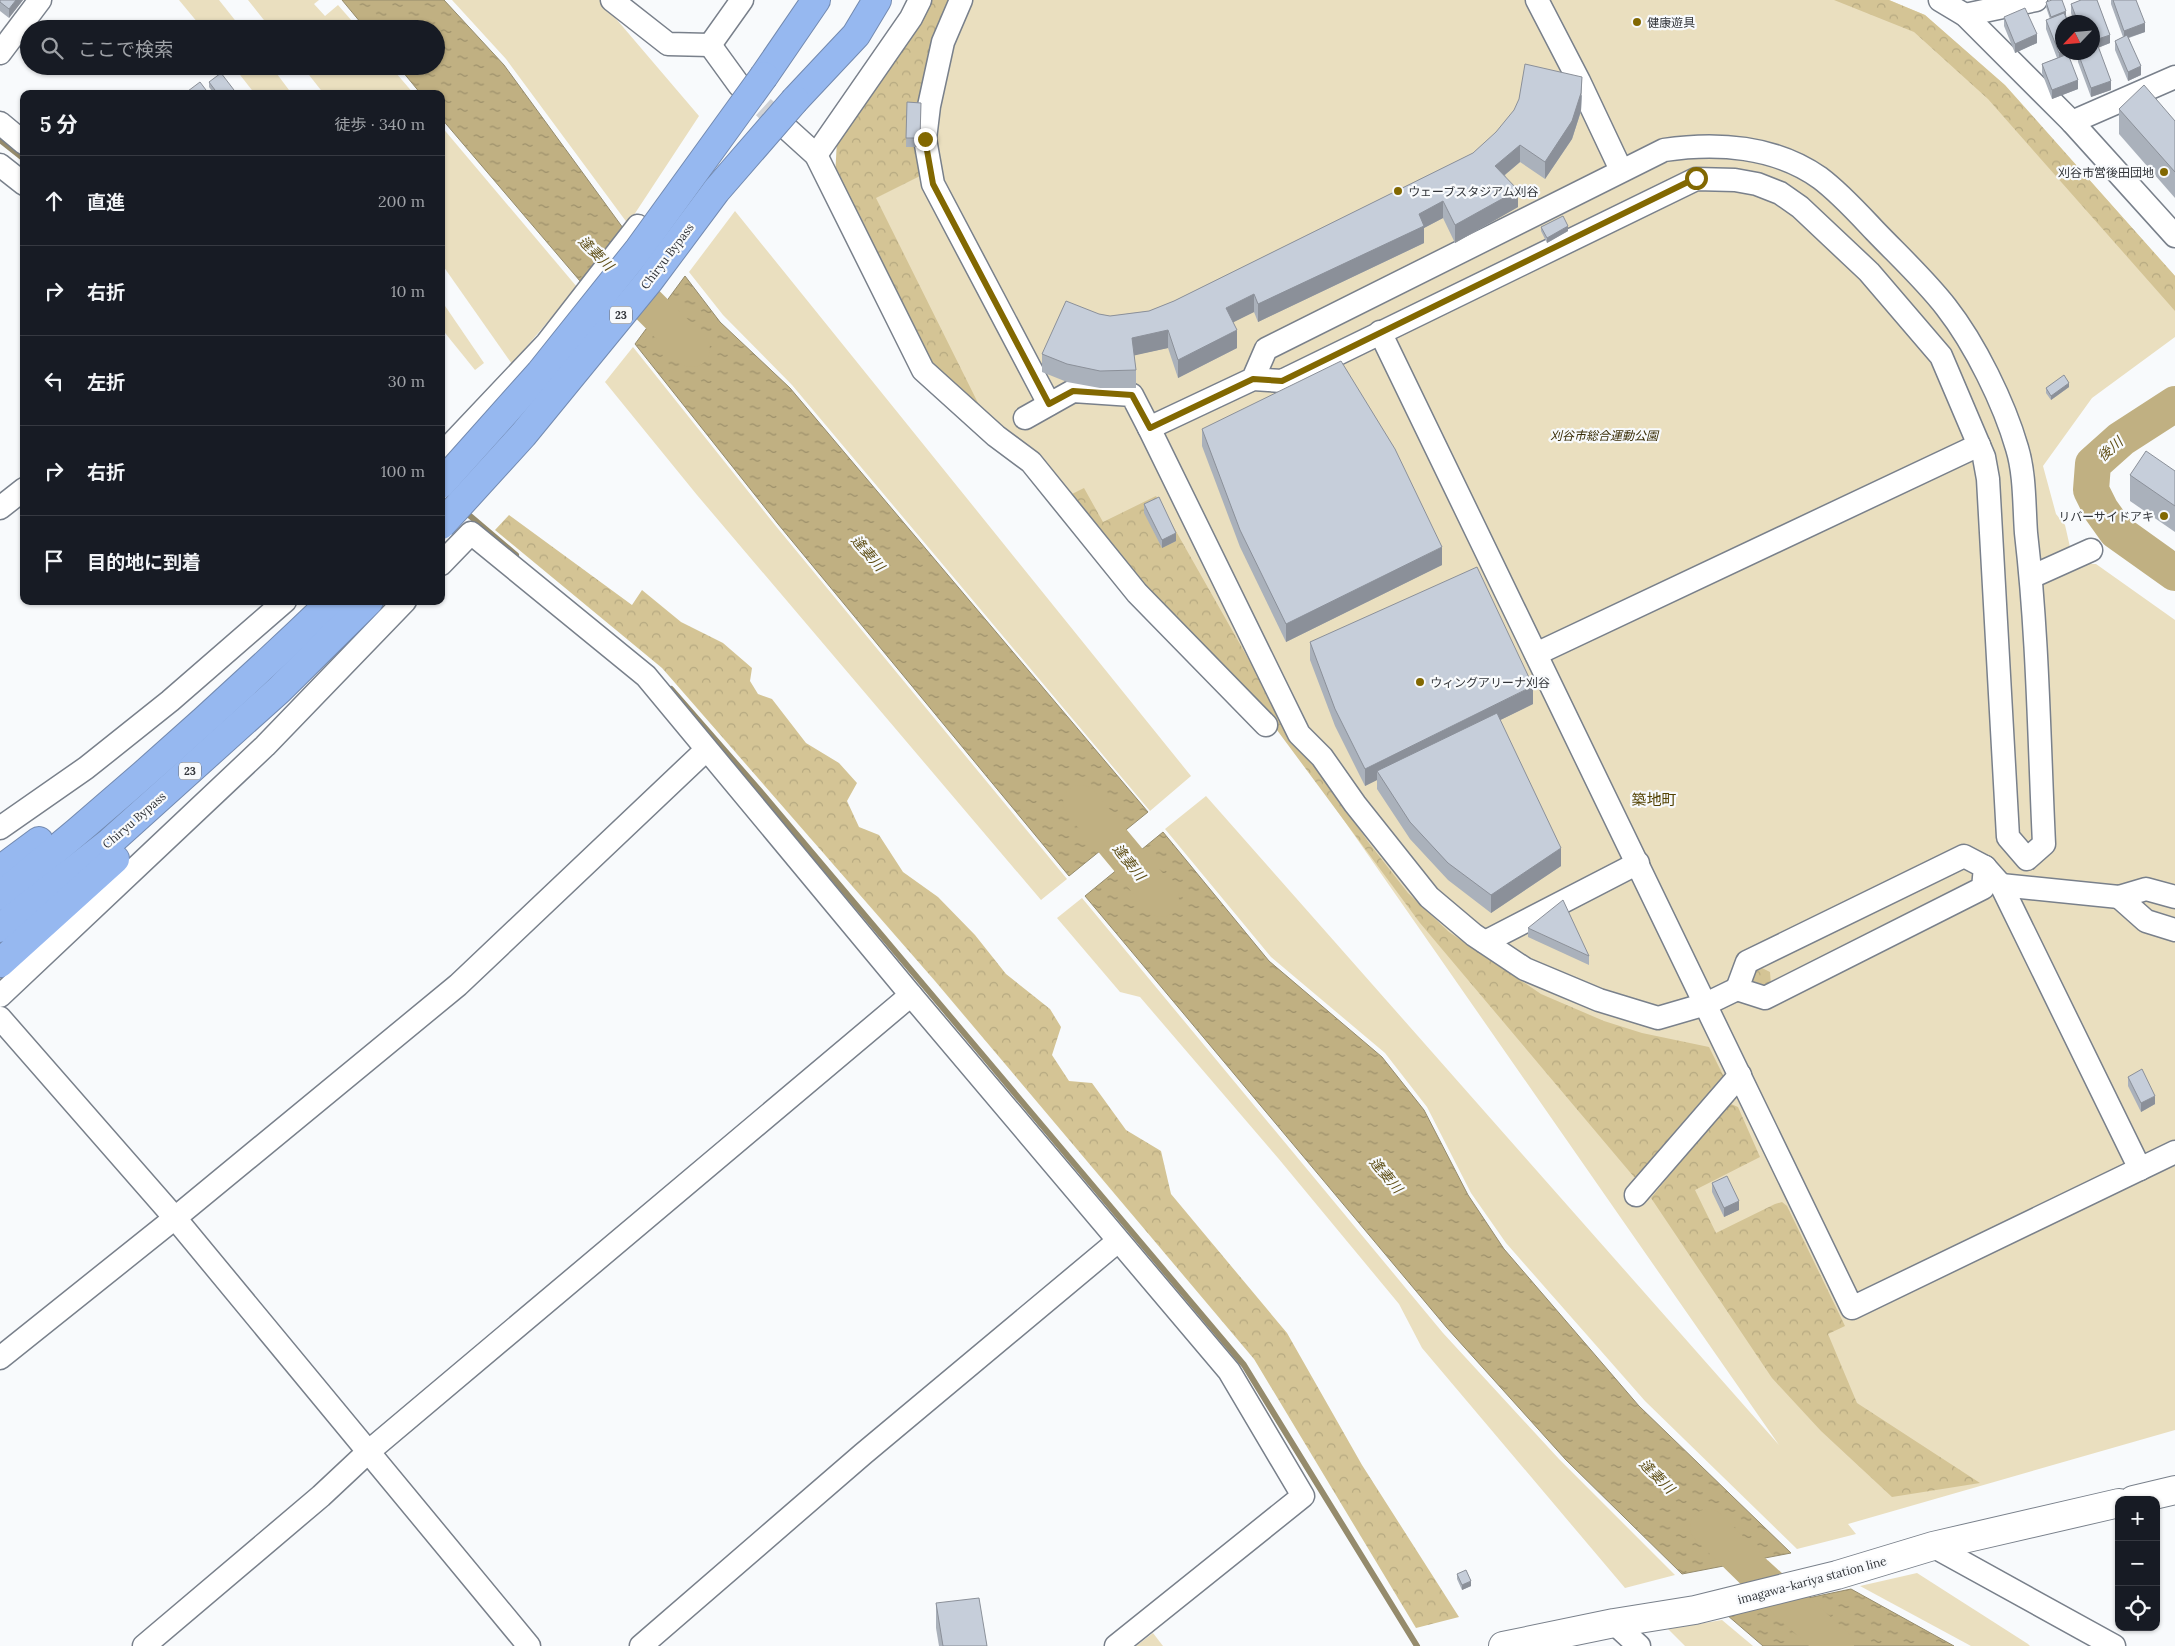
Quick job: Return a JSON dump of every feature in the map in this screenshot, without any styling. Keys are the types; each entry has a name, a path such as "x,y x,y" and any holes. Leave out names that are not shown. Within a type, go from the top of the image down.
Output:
{"highway":[{"name":"23","path":"445,480 540,374 639,249 752,80 816,0"},
{"name":"Chiryu Bypass","path":"445,521 523,435 648,281 716,191 795,100 859,0"},
{"name":"23","path":"795,100 856,35 877,0"},
{"path":"0,870 123,771 264,643 319,605"},
{"name":"23","path":"0,896 152,769 241,689 328,605"},
{"name":"Chiryu Bypass","path":"0,928 110,842 279,690 365,605"},
{"path":"0,963 162,817 182,778"}],"main road":[{"path":"2150,1496 2175,1490"},
{"name":"imagawa-kariya station line","path":"1503,1646 1614,1623 1695,1610 1837,1575 1933,1546 2115,1504"}],"street":[{"path":"25,20 40,0"},
{"path":"612,0 668,44 710,45 752,80"},
{"path":"710,45 742,0"},
{"path":"816,155 911,18 920,0"},
{"path":"961,0 943,42 930,106 925,139 933,184 1049,404"},
{"path":"1537,0 1579,81 1621,170"},
{"path":"1940,0 1965,15 2072,122 2175,236"},
{"path":"1965,15 2036,0"},
{"path":"0,53 20,26"},
{"path":"2072,122 2175,77"},
{"path":"0,123 20,140"},
{"path":"784,126 816,155 923,370 996,436 1031,462 1137,593 1266,725"},
{"path":"1253,379 1266,349 1664,150 1703,146 1728,146 1777,156 1820,178 1855,210 1946,307 1980,362 2018,450 2031,577 2044,844 2001,885"},
{"path":"0,165 20,181"},
{"path":"1150,428 1253,379 1282,381 1696,178 1757,184 1780,193 1800,207 1869,272 1913,321 1940,356 1984,457 1988,479 2008,837 2027,859"},
{"path":"445,451 547,344 638,226"},
{"path":"1380,332 1852,1308 2175,1152"},
{"path":"1025,418 1073,391 1132,395 1150,428 1299,734 1322,757 1354,804 1429,897 1485,942 1525,969 1599,1000 1658,1018 1706,1004 1737,989 1765,998 1795,985 1983,888 1985,867"},
{"path":"1536,654 1979,445"},
{"path":"0,508 20,492"},
{"path":"445,560 471,534 646,676 911,995 1230,1371 1303,1496 1116,1646"},
{"path":"2031,577 2091,550"},
{"path":"0,828 86,768 170,701 280,605"},
{"path":"0,996 265,746 401,605"},
{"path":"0,1358 175,1218 458,985 706,750"},
{"path":"1737,989 1747,962 1964,856 1985,867 2001,885 2140,1169"},
{"path":"1485,942 1638,864"},
{"path":"2001,885 2119,897 2146,889 2175,897"},
{"path":"2119,897 2146,921 2175,930"},
{"path":"144,1646 314,1502 368,1452 911,995"},
{"path":"0,1018 175,1218 529,1646"},
{"path":"1636,1195 1740,1075"},
{"path":"641,1646 863,1454 1118,1241"},
{"path":"1933,1546 2114,1646"},
{"path":"1614,1623 1639,1646"}],"green space":[{"path":"179,0 219,0 235,20 196,20"},
{"path":"248,0 319,0 314,4 325,16 338,5 351,20 264,20"},
{"path":"452,0 600,0 699,116 628,224 506,59"},
{"name":"刈谷市総合運動公園","path":"927,0 1889,0 1925,15 2004,85 2175,276 2175,337 2092,398 2043,466 2056,514 2065,525 2070,547 2066,549 2073,567 2076,569 2087,564 2096,564 2175,620 2175,1430 1848,1524 1856,1534 1797,1549 1645,1401 1506,1243 1471,1193 1427,1107 1385,1053 1271,957 1165,829 1206,796 1779,1445 1265,707 931,367 837,139"},
{"path":"928,0 961,0 906,146 920,147 920,176 876,198 981,409 931,367 835,178 837,139"},
{"path":"1834,0 1889,0 1925,15 2005,85 2175,276 2175,311 1988,99 1914,32"},
{"path":"240,75 278,75 289,90 252,90"},
{"path":"309,75 398,75 411,90 321,90"},
{"path":"445,131 577,287 512,364 445,269"},
{"path":"735,211 1191,776 1150,811 792,385 723,315 689,272"},
{"path":"445,306 484,363 475,370 445,333"},
{"path":"633,347 775,525 1067,879 1041,900 697,495 605,382"},
{"path":"1084,488 1103,522 1156,496 1283,720 1369,843 1408,893 1449,932 1541,994 1604,1021 1642,1033 1709,1047 1724,1077 1641,1177 1634,1177 1420,923 1271,722 1144,592 1068,496"},
{"path":"509,515 632,605 642,590 681,622 723,643 752,668 750,681 758,694 772,699 806,743 839,763 857,783 847,801 859,827 879,835 903,872 938,897 975,935 1006,974 1050,1009 1061,1027 1052,1055 1069,1081 1092,1083 1126,1130 1161,1151 1171,1194 1287,1333 1362,1465 1459,1617 1416,1628 1254,1359 935,981 662,668 495,530"},
{"path":"1082,898 1443,1333 1559,1459 1675,1575 1625,1588 1422,1348 1399,1304 1278,1158 1140,997 1120,992 1057,918"},
{"path":"1760,967 1770,972 1771,985 1756,992 1747,976"},
{"path":"1731,1104 1738,1107 1760,1157 1695,1190 1716,1233 1775,1204 1782,1202 1787,1206 1845,1326 1828,1334 1857,1403 1980,1483 1892,1497 1821,1431 1772,1378 1651,1198 1724,1108"},
{"path":"1917,1573 2030,1646 1971,1646 1860,1586"},
{"path":"1722,1620 1753,1646 1685,1646 1668,1629"},
{"path":"1153,1633 1163,1646 1136,1646"}],"water":[{"path":"342,0 444,0 504,65 623,228 580,281 445,123 445,90 418,90 405,75 445,75 445,20 359,20"},
{"path":"685,276 720,322 790,388 1148,812 1069,876 778,524 635,344"},
{"path":"1163,832 1269,961 1382,1057 1424,1110 1468,1195 1504,1249 1639,1406 1791,1553 1682,1574 1566,1460 1447,1328 1085,896"},
{"path":"1851,1589 1954,1646 1763,1646 1727,1615"}],"building":[{"path":"0,0 16,0 9,9"},
{"path":"2062,0 2066,11 2051,17 2046,2"},
{"path":"2081,0 2097,0 2110,35 2100,38 2100,15 2075,15 2071,4"},
{"path":"2113,0 2136,0 2145,23 2124,31"},
{"path":"2025,8 2037,34 2015,44 2004,17"},
{"path":"2055,16 2055,43 2046,20"},
{"path":"2127,35 2141,66 2128,72 2115,41"},
{"path":"2100,51 2111,81 2091,88 2081,60 2100,60"},
{"path":"2055,59 2070,60 2078,80 2052,90 2042,64"},
{"path":"1525,64 1582,77 1581,93 1572,121 1545,162 1520,145 1495,166 1518,190 1455,225 1443,201 1419,214 1424,226 1258,304 1254,294 1226,308 1237,330 1178,360 1168,330 1132,338 1136,370 1100,371 1067,364 1042,354 1066,301 1099,314 1110,316 1149,311 1174,301 1473,153 1496,132 1514,110 1519,99"},
{"path":"218,75 223,75 234,90 215,90 209,82"},
{"path":"200,82 206,90 189,90"},
{"path":"2144,85 2175,121 2175,172 2119,109"},
{"path":"907,102 921,103 920,138 906,138"},
{"path":"1563,216 1568,226 1547,238 1541,227"},
{"path":"1341,361 1395,449 1442,547 1286,624 1240,530 1202,429"},
{"path":"2064,375 2069,383 2051,396 2046,388"},
{"path":"2146,451 2175,471 2175,506 2130,475"},
{"path":"1159,497 1176,533 1162,540 1144,504"},
{"name":"ウィングアリーナ刈谷","path":"1477,567 1533,686 1365,769 1335,709 1310,642"},
{"path":"1497,713 1561,848 1491,895 1448,863 1410,822 1377,771"},
{"path":"1563,900 1589,956 1528,928"},
{"path":"2142,1069 2155,1096 2141,1103 2128,1077"},
{"path":"1727,1176 1739,1201 1724,1208 1712,1183"},
{"path":"1466,1570 1471,1581 1462,1585 1457,1574"},
{"path":"979,1598 987,1646 943,1646 936,1603"}],"waterway":[{"path":"0,140 20,156"},
{"name":"逢妻川","path":"613,270 692,349"},
{"name":"後川","path":"2175,404 2121,439 2093,464 2091,490 2101,510 2116,531 2175,573"},
{"path":"463,510 516,555"},
{"path":"671,689 760,791 1244,1365 1417,1646"},
{"name":"逢妻川","path":"1081,803 1161,899"},
{"name":"逢妻川","path":"1708,1527 1756,1574 1836,1646"}],"tunnel":[{"path":"739,85 784,126"}],"place":[{"name":"健康遊具","path":"1637,22"},
{"name":"刈谷市営後田団地","path":"2164,172"},
{"name":"ウェーブスタジアム刈谷","path":"1398,191"},
{"name":"リバーサイドアキ","path":"2164,516"},
{"name":"ウィングアリーナ刈谷","path":"1420,682"}],"district":[{"name":"築地町","path":"1654,799"}],"route":[{"path":"925,139 933,184 1049,404 1073,391 1132,395 1150,428 1253,379 1282,381 1696,178"}]}
